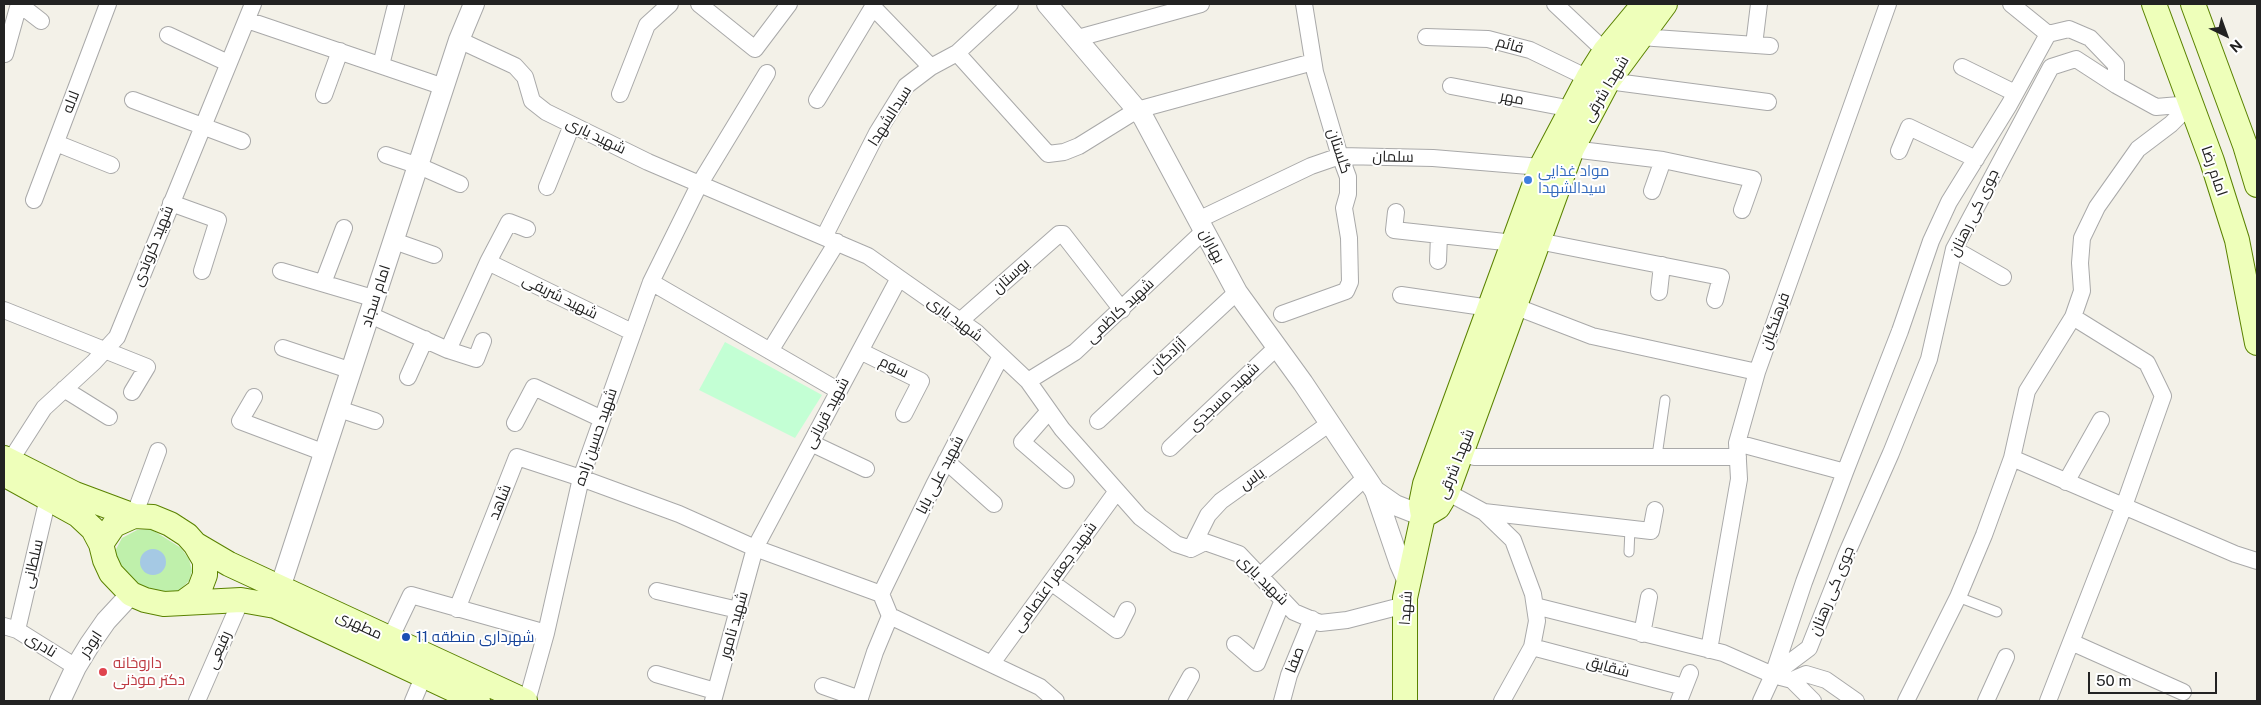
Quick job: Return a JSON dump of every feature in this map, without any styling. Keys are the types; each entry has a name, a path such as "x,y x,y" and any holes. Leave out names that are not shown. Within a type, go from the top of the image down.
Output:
{"main road":[{"name":"شهدا شرقی","path":"1644,4 1605,51 1598,79 1447,492 1438,508 1423,516 1421,504 1424,484 1541,167 1572,109 1598,79 1640,37 1665,4"},
{"name":"امام رضا","path":"2154,4 2238,240 2257,342"},
{"path":"2192,4 2252,153 2257,185"},
{"path":"6,464 75,494 134,516 153,517 170,524 196,544 205,560 205,575 199,591 184,602 164,604 131,594 111,573 105,560 102,544 92,529 78,515 48,498 6,464"},
{"path":"102,544 114,525 134,516"},
{"name":"شهدا","path":"1405,701 1406,593 1423,516"},
{"name":"مطهری","path":"196,544 277,597 424,675 478,701"},
{"name":"مطهری","path":"184,602 277,597 390,639 526,701"}],"street":[{"path":"4,55 19,4 41,21"},
{"name":"لاله","path":"34,200 108,4"},
{"name":"شهید کروندی","path":"6,464 44,408 104,351 116,336 254,4"},
{"name":"امام سجاد","path":"277,597 444,87 474,4"},
{"path":"620,94 647,24 670,4"},
{"path":"699,4 755,49 789,4"},
{"name":"سیدالشهدا","path":"770,351 830,240 877,133 906,86 931,67 956,53 1010,4"},
{"name":"بهاران","path":"1047,4 1078,38 1143,117 1237,292 1277,346 1371,484"},
{"path":"1078,38 1201,4"},
{"name":"گلستان","path":"1282,314 1346,291 1350,282 1349,238 1344,208 1348,194 1348,176 1340,156 1313,62 1304,4"},
{"path":"1556,4 1605,51"},
{"path":"1640,37 1762,45 1759,4"},
{"name":"فرهنگیان","path":"1710,650 1739,479 1738,450 1757,372 1888,4"},
{"path":"2011,4 2048,34 2069,29 2090,38 2116,65 2116,85 2156,107 2191,104"},
{"path":"381,65 396,5"},
{"path":"817,100 873,7 931,67"},
{"path":"247,20 444,87"},
{"name":"جوی کی رهنان","path":"1773,675 1804,582 1900,331 1931,241 1949,202 2010,105 2048,34"},
{"path":"168,35 228,63"},
{"name":"قائم","path":"1426,37 1488,39 1530,50 1598,79 1768,102"},
{"name":"شهید یاری","path":"460,40 515,66 525,77 532,101 546,112 699,185 868,256 976,332 1028,381 1062,429 1140,517 1176,544 1191,549 1205,542 1239,554 1294,612 1320,623 1347,620 1406,593"},
{"path":"324,95 340,52"},
{"path":"956,53 1048,154 1064,152 1080,146 1137,110 1313,62"},
{"name":"جوی کی رهنان","path":"1773,675 1809,648 1929,359 1954,249 2052,67 2076,59 2116,85"},
{"path":"1962,67 2015,93"},
{"name":"شهید حسین زاده","path":"526,701 546,633 581,478 651,282 699,185 766,73"},
{"name":"مهر","path":"1452,86 1572,109"},
{"path":"133,100 242,141"},
{"path":"1906,701 1958,597 2012,458 2027,391 2073,317 2082,290 2080,263 2082,238 2098,206 2138,149 2171,124 2191,104"},
{"path":"547,188 572,125"},
{"path":"1899,151 1909,127 1976,159"},
{"path":"56,143 111,165"},
{"path":"1572,149 1662,160 1753,179 1742,210"},
{"path":"386,154 460,184"},
{"name":"سلمان","path":"1201,225 1312,166 1340,156 1432,158 1541,167"},
{"path":"1652,191 1662,160"},
{"path":"171,203 218,220 202,271"},
{"path":"1396,212 1394,230 1514,243"},
{"path":"448,350 488,262 509,222 527,230"},
{"name":"شهید کاظمی","path":"1028,381 1075,352 1122,310 1201,225"},
{"path":"322,283 344,228"},
{"name":"بوستان","path":"960,321 1059,234 1063,234 1122,310"},
{"path":"1438,261 1439,235"},
{"path":"1538,240 1721,276 1715,300"},
{"path":"394,241 434,255"},
{"path":"1954,249 2003,277"},
{"name":"شهید شریفی","path":"488,262 632,332"},
{"path":"1658,292 1662,265"},
{"path":"281,271 322,283 373,307 425,340 448,350 476,359 483,341"},
{"name":"شهید قربانی","path":"755,548 899,278"},
{"path":"651,282 839,391"},
{"name":"آزادگان","path":"1098,421 1237,292"},
{"path":"1401,294 1490,308"},
{"path":"1514,306 1592,336 1757,372"},
{"path":"4,310 147,367 132,392"},
{"path":"2048,701 2124,506 2163,396 2146,363 2073,317"},
{"path":"408,377 425,340"},
{"name":"شهید مسجدی","path":"1170,448 1277,346"},
{"path":"283,348 352,371"},
{"name":"سوم","path":"860,351 921,381 904,414"},
{"name":"شهید علی بابا","path":"881,594 946,461 1001,356"},
{"path":"515,423 534,388 602,420"},
{"path":"64,390 108,417"},
{"path":"254,397 240,421 325,453"},
{"path":"340,409 375,421"},
{"path":"1049,410 1022,442 1066,480"},
{"path":"2066,482 2101,420"},
{"name":"یاس","path":"1191,549 1208,515 1221,501 1330,423"},
{"path":"811,443 866,469"},
{"path":"1462,453 1474,457 1657,456 1738,450 1845,472"},
{"path":"134,516 158,451"},
{"name":"شاهد","path":"457,609 517,457 581,478"},
{"path":"2012,458 2235,554 2257,561"},
{"path":"946,461 994,504"},
{"path":"581,478 678,514 755,548 881,594 890,616 860,700 823,686"},
{"path":"1371,484 1395,505 1423,516"},
{"path":"1260,576 1371,484"},
{"path":"1371,484 1406,593"},
{"name":"شهید جعفر اعتصامی","path":"992,663 1117,491"},
{"path":"1447,492 1484,512 1513,540 1533,594 1537,621 1532,647 1502,701"},
{"name":"سلطانی","path":"10,628 48,498"},
{"path":"1484,512 1652,531 1655,510"},
{"name":"شهید نامور","path":"714,696 755,548"},
{"path":"1051,582 1117,630 1127,610"},
{"path":"657,591 738,610"},
{"name":"ابوذر","path":"60,701 76,667 106,621 131,594"},
{"path":"390,639 411,595 546,633"},
{"path":"1642,634 1649,597"},
{"name":"رفیعی","path":"198,701 241,600"},
{"path":"1235,644 1257,663 1283,600"},
{"path":"1535,606 1723,653 1773,675 1792,680 1813,701"},
{"path":"890,616 1040,687 1056,701"},
{"name":"صفا","path":"1282,701 1289,675 1312,619"},
{"name":"نادری","path":"10,628 76,667"},
{"path":"2071,642 2183,692"},
{"name":"شقایق","path":"1532,647 1684,687"},
{"path":"1986,701 2006,657"},
{"path":"656,674 714,696"},
{"path":"1792,680 1806,674 1826,680 1856,701"},
{"path":"413,701 424,675"},
{"path":"1762,701 1773,675"},
{"path":"1177,701 1191,676"}],"lane":[{"path":"1657,456 1665,400"},
{"path":"1629,552 1630,528"},
{"path":"1958,597 1997,612"}],"green space":[{"path":"725,342 822,395 795,438 699,390"},
{"path":"151,529 181,548 189,559 192,571 189,581 174,595 142,590 116,566 114,553 122,538 137,530"}],"water":[{"path":"153,549 162,553 166,562 162,571 153,575 144,571 140,562 144,553"}],"place":[{"name":"مواد غذایی سیدالشهدا","path":"1528,180"},
{"name":"شهرداری منطقه 11","path":"406,637"},
{"name":"داروخانه دکتر موذنی","path":"103,672"}]}
